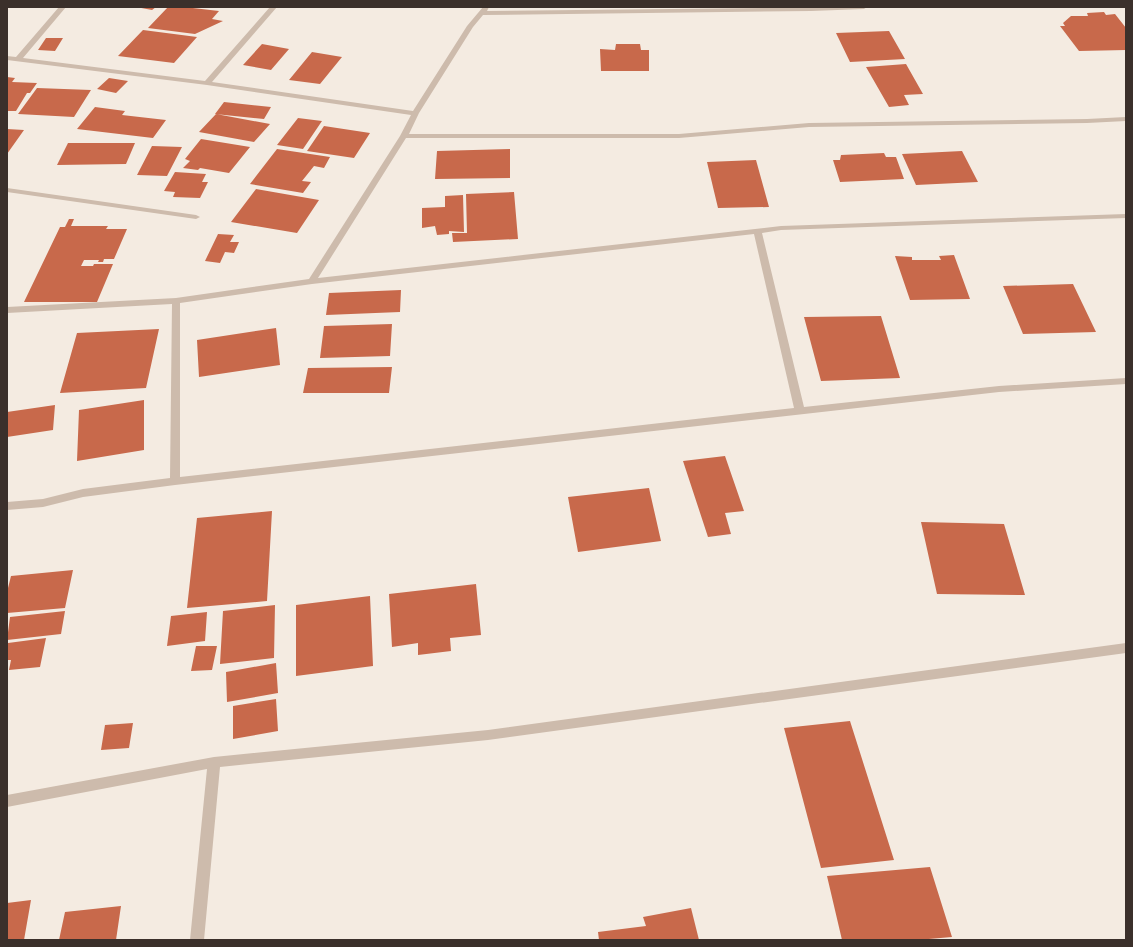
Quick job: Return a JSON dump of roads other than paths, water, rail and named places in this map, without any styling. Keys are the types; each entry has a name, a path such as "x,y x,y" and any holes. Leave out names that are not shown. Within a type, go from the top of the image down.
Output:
{"street":[{"path":"18,59 63,7"},
{"path":"207,83 274,7"},
{"path":"312,281 404,136 415,113 470,26 484,10 864,7"},
{"path":"7,58 207,83 415,113"},
{"path":"404,136 679,136 809,125 1126,119"},
{"path":"7,190 196,217"},
{"path":"7,310 176,301 312,281 757,230 1126,216"},
{"path":"757,230 800,412"},
{"path":"175,481 176,301"},
{"path":"7,506 43,503 83,493 175,481 999,389 1126,381"},
{"path":"7,801 214,762 488,735 1126,648"},
{"path":"197,940 214,762"}]}
